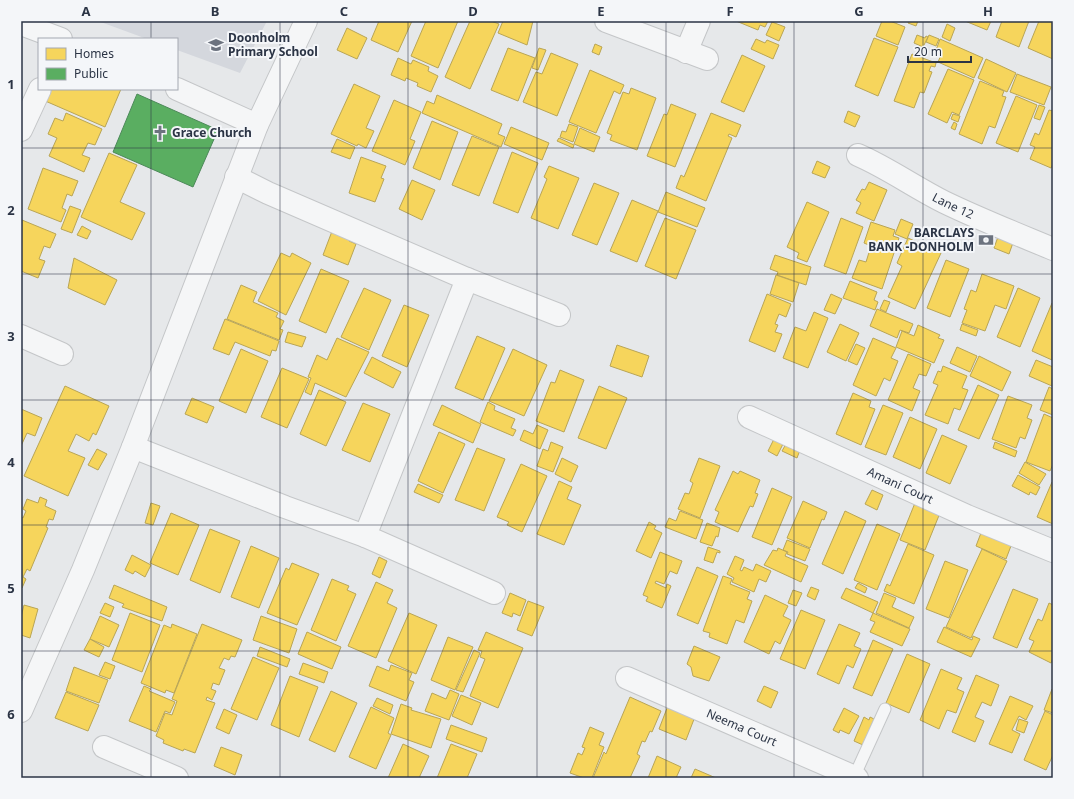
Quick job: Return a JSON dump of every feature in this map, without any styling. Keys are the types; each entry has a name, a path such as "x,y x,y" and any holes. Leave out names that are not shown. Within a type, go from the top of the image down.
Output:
{"street":[{"path":"21,711 83,570 133,447 257,125 306,21"},
{"path":"606,21 706,59"},
{"path":"686,52 700,21"},
{"path":"21,24 58,38"},
{"path":"21,130 40,90"},
{"path":"178,90 257,125"},
{"name":"Lane 12","path":"858,155 884,166 904,181 945,202 1053,249"},
{"path":"236,177 268,193 467,279 559,315"},
{"path":"365,536 467,279"},
{"path":"21,336 62,354"},
{"name":"Amani Court","path":"749,417 967,516 1053,551"},
{"path":"133,447 286,508 365,536 494,592"},
{"name":"Neema Court","path":"627,678 855,777"},
{"path":"104,747 177,778"}],"lane":[{"path":"855,777 885,709"}],"shaded area":[{"name":"Doonholm Primary School","path":"98,21 267,21 240,73 178,50 178,38 144,38"}],"building: Homes":[{"path":"379,21 412,21 398,52 371,40"},
{"path":"426,21 458,21 438,68 411,56"},
{"path":"470,21 491,21 499,24 470,89 445,77"},
{"path":"503,21 533,21 527,45 498,33"},
{"path":"736,21 768,21 765,27 760,25 758,30"},
{"path":"882,21 890,21 905,27 898,45 876,36"},
{"path":"909,21 918,21 916,26 908,23"},
{"path":"965,21 991,21 987,30"},
{"path":"1002,21 1029,21 1019,47 996,37"},
{"path":"1039,21 1053,21 1053,59 1028,48"},
{"path":"772,22 785,27 779,41 766,35"},
{"path":"947,24 955,28 950,41 942,37"},
{"path":"347,28 367,38 357,59 337,50"},
{"path":"917,35 925,38 926,36 928,37 923,47 914,43"},
{"path":"929,35 939,39 936,46 926,42"},
{"path":"874,38 898,47 878,96 855,86"},
{"path":"756,39 765,43 767,40 779,45 773,59 751,49"},
{"path":"940,39 983,58 974,78 938,62 941,55 935,53"},
{"path":"595,44 602,47 599,55 592,52"},
{"path":"508,48 535,58 518,101 491,90"},
{"path":"539,48 546,50 538,70 532,68"},
{"path":"551,53 578,64 557,116 523,102 536,72 542,74"},
{"path":"912,54 936,63 935,67 931,66 929,71 932,72 924,93 920,92 914,108 894,101"},
{"path":"742,55 765,66 744,112 721,102"},
{"path":"398,58 411,64 413,60 429,67 428,71 438,76 431,92 417,86 418,83 406,78 405,81 391,75"},
{"path":"986,59 1016,73 1007,92 978,78"},
{"path":"948,69 974,80 959,115 952,112 947,123 928,114"},
{"path":"590,70 624,85 620,94 614,91 596,133 569,122"},
{"path":"1017,74 1051,87 1044,105 1010,92"},
{"path":"980,81 1004,91 1002,96 1006,97 995,128 989,126 982,144 959,134"},
{"path":"354,84 380,96 366,128 374,131 366,148 358,144 357,146 331,134"},
{"path":"631,88 656,98 637,150 610,140 612,135 607,133 623,92 629,94"},
{"path":"48,90 121,90 105,127 43,100"},
{"path":"437,95 502,124 498,134 505,137 501,147 422,113 427,101 434,104"},
{"path":"1016,96 1037,105 1018,152 996,143"},
{"path":"394,100 421,112 410,139 415,141 405,165 372,151"},
{"path":"671,104 696,114 675,167 647,156 664,114 667,115"},
{"path":"1039,105 1045,107 1040,120 1034,118"},
{"path":"1049,110 1053,111 1053,164 1051,168 1030,159 1035,147 1030,145 1035,133 1039,135"},
{"path":"848,111 860,116 855,127 844,122"},
{"path":"66,113 102,129 95,145 88,143 82,155 90,158 84,172 49,156 57,138 48,134 55,118 63,121"},
{"path":"711,113 741,125 736,137 729,134 728,136 732,138 706,201 676,188 681,175 684,177"},
{"path":"953,114 960,116 958,122 951,119"},
{"path":"432,121 458,132 440,180 413,168"},
{"path":"954,122 957,124 955,130 951,128"},
{"path":"569,124 578,127 573,142 560,137 562,131 566,132"},
{"path":"511,127 549,143 542,160 504,144"},
{"path":"580,128 600,137 594,152 574,144"},
{"path":"472,136 499,147 479,196 452,185"},
{"path":"559,138 574,145 573,148 557,141"},
{"path":"337,139 355,147 350,159 331,152"},
{"path":"512,152 538,163 518,213 493,203"},
{"path":"109,153 137,165 120,202 145,213 132,240 81,217"},
{"path":"361,157 386,166 381,178 384,179 375,202 349,193"},
{"path":"817,161 830,167 825,178 812,173"},
{"path":"549,166 579,178 558,229 531,218 547,179 544,177"},
{"path":"43,168 78,181 72,196 67,194 62,208 66,210 61,222 28,209"},
{"path":"412,180 435,190 422,220 399,209"},
{"path":"869,182 887,190 874,221 856,213 861,203 856,200 862,189 865,190"},
{"path":"594,183 619,193 597,245 572,235"},
{"path":"666,192 705,208 697,227 658,212"},
{"path":"632,200 658,211 637,262 610,251"},
{"path":"807,202 829,212 807,262 797,258 799,253 787,247"},
{"path":"70,206 81,210 72,233 61,229"},
{"path":"665,218 696,230 676,279 645,266"},
{"path":"841,218 863,227 846,274 824,266"},
{"path":"901,219 913,224 907,239 895,234"},
{"path":"22,220 56,234 50,248 44,246 39,259 45,261 38,278 21,271"},
{"path":"871,222 895,230 893,236 899,238 882,289 852,278 859,260 866,262 871,246 864,243"},
{"path":"82,226 91,231 87,239 77,235"},
{"path":"334,226 352,233 349,241 356,244 348,265 323,255"},
{"path":"999,234 1014,240 1009,254 994,248"},
{"path":"908,238 941,253 915,309 888,297 902,266 897,263"},
{"path":"281,253 290,257 292,253 311,263 286,315 258,301"},
{"path":"775,255 811,267 806,285 777,275 778,272 770,269"},
{"path":"74,258 117,280 105,305 68,288"},
{"path":"946,260 969,269 950,317 927,308"},
{"path":"321,269 349,281 326,333 299,321"},
{"path":"982,274 1014,286 1006,309 995,305 985,331 962,323 967,310 964,309 971,290 976,292"},
{"path":"776,275 799,283 793,302 770,294"},
{"path":"850,281 877,292 874,300 878,302 875,310 843,298"},
{"path":"241,285 257,292 253,302 278,313 276,317 284,321 280,329 283,330 279,340 227,319"},
{"path":"364,288 391,300 369,350 341,337"},
{"path":"1018,288 1040,298 1020,347 997,337"},
{"path":"767,294 791,304 786,317 779,314 775,324 778,325 775,332 782,334 775,352 749,341"},
{"path":"831,294 842,299 835,314 824,310"},
{"path":"884,300 890,302 886,312 880,309"},
{"path":"1052,303 1053,304 1052,360 1032,351"},
{"path":"404,305 429,315 407,367 382,356"},
{"path":"877,309 913,324 909,333 900,330 897,338 870,326"},
{"path":"814,312 828,318 808,368 783,358 795,327 806,331"},
{"path":"225,319 279,341 276,351 272,350 270,356 235,342 229,355 213,349"},
{"path":"840,324 859,333 846,361 827,352"},
{"path":"962,324 978,330 976,336 960,330"},
{"path":"918,325 940,335 938,338 944,340 934,363 896,347 902,331 914,336"},
{"path":"288,332 306,337 302,347 285,342"},
{"path":"477,336 505,348 483,400 455,388"},
{"path":"337,338 369,352 346,397 315,383 311,395 305,392 311,378 308,377 317,355 327,360"},
{"path":"873,338 896,348 891,358 898,361 890,381 884,378 876,396 853,385"},
{"path":"856,344 865,348 857,365 848,361"},
{"path":"617,345 649,356 642,377 610,366"},
{"path":"957,347 977,356 970,372 950,363"},
{"path":"241,349 268,361 246,413 219,401"},
{"path":"513,349 547,365 524,416 489,401"},
{"path":"908,354 931,364 926,376 919,374 913,388 920,391 912,411 888,400"},
{"path":"979,356 1011,372 1002,391 970,376"},
{"path":"372,357 401,372 393,388 364,373"},
{"path":"1036,360 1053,367 1052,386 1029,376"},
{"path":"943,366 967,376 962,388 968,390 960,410 954,408 948,424 925,415 938,385 933,383 938,371 941,372"},
{"path":"282,368 309,379 287,428 261,417"},
{"path":"560,370 584,380 564,432 536,421 551,382 555,383"},
{"path":"978,385 999,395 979,439 958,430"},
{"path":"65,386 109,406 96,435 93,433 89,441 76,434 68,451 85,458 68,496 24,476"},
{"path":"599,386 627,398 606,449 578,438"},
{"path":"1049,387 1053,389 1053,415 1040,410"},
{"path":"319,390 346,402 326,446 300,434"},
{"path":"853,393 871,401 869,407 875,409 861,445 836,434"},
{"path":"1008,396 1032,405 1027,418 1032,420 1025,439 1020,437 1016,448 992,439"},
{"path":"192,398 214,407 207,423 185,414"},
{"path":"488,402 495,406 494,410 515,419 511,428 516,430 513,436 480,422"},
{"path":"363,403 390,414 370,462 342,450"},
{"path":"442,405 481,424 473,443 433,425"},
{"path":"883,405 903,413 886,455 865,447"},
{"path":"21,409 42,418 35,436 27,433 21,446"},
{"path":"1044,414 1053,418 1053,464 1050,471 1026,462"},
{"path":"910,417 937,429 920,469 893,457"},
{"path":"537,425 548,430 540,449 520,440 524,430 533,434"},
{"path":"439,432 465,444 443,493 418,481"},
{"path":"942,435 967,446 950,484 926,473"},
{"path":"774,439 783,444 777,456 768,451"},
{"path":"551,442 563,447 553,472 537,466 543,449 548,451"},
{"path":"995,442 1017,451 1015,457 993,448"},
{"path":"786,444 800,450 797,458 782,451"},
{"path":"477,448 505,459 484,511 455,500"},
{"path":"97,449 107,454 98,470 88,465"},
{"path":"562,458 578,466 571,482 555,474"},
{"path":"699,458 720,466 700,518 678,509 685,493 689,494 693,483 690,481"},
{"path":"1025,462 1046,474 1039,485 1019,473"},
{"path":"521,464 547,476 522,532 507,525 509,522 497,517"},
{"path":"733,471 738,474 740,471 760,480 755,493 758,494 753,507 750,506 738,532 715,522 719,512 715,510"},
{"path":"1018,475 1040,487 1036,495 1030,492 1029,495 1012,486"},
{"path":"559,481 572,487 567,499 581,505 564,545 537,534"},
{"path":"1052,482 1053,483 1053,524 1037,517"},
{"path":"418,484 443,495 439,503 414,492"},
{"path":"772,488 792,497 772,545 752,537"},
{"path":"872,490 883,495 877,510 865,504"},
{"path":"40,497 47,500 45,506 56,511 53,520 49,519 46,527 48,528 30,571 27,569 23,577 26,579 22,588 21,517 23,518 26,511 23,509 27,499 38,503"},
{"path":"917,498 942,508 925,550 900,540"},
{"path":"803,501 827,512 824,520 822,519 810,548 787,538"},
{"path":"151,503 160,506 153,525 145,523"},
{"path":"680,511 703,520 696,539 665,527 669,518 676,521"},
{"path":"845,511 866,521 843,574 822,564"},
{"path":"171,513 199,525 178,575 150,563"},
{"path":"649,522 656,526 654,529 662,533 651,558 636,551"},
{"path":"707,523 720,528 718,537 716,536 712,546 700,542"},
{"path":"877,524 900,534 877,590 854,580"},
{"path":"984,525 1014,538 1006,559 976,546"},
{"path":"210,529 240,541 220,593 190,580"},
{"path":"787,540 810,549 805,561 787,554 788,552 783,550"},
{"path":"908,544 934,555 914,604 884,591 887,584 890,586"},
{"path":"251,546 279,558 259,608 231,597"},
{"path":"708,547 720,551 720,553 717,552 713,563 704,560"},
{"path":"778,548 787,552 785,556 808,566 801,582 764,565 773,550 777,551"},
{"path":"982,549 1007,561 971,638 946,627"},
{"path":"660,552 682,561 677,574 670,571 664,584 656,581 655,583 666,588 667,584 671,586 662,608 646,601 648,597 643,595"},
{"path":"132,555 151,565 145,577 135,571 133,574 125,570"},
{"path":"735,556 744,560 740,570 742,571 744,567 753,571 756,564 771,571 766,582 759,579 754,592 732,582 734,578 727,574"},
{"path":"379,557 387,561 380,578 372,574"},
{"path":"945,561 968,570 949,618 926,609"},
{"path":"292,563 319,574 297,625 267,613 286,568 289,570"},
{"path":"697,567 718,576 698,624 677,615"},
{"path":"723,576 732,579 730,584 750,592 747,599 752,601 744,623 736,620 727,644 709,637 710,633 703,631"},
{"path":"332,579 349,586 347,590 356,594 336,641 311,630"},
{"path":"376,582 393,590 387,603 397,608 376,658 348,646"},
{"path":"858,583 867,588 865,593 855,588"},
{"path":"114,585 167,607 162,621 122,607 124,604 109,598"},
{"path":"811,587 819,590 815,600 807,596"},
{"path":"846,588 878,602 873,613 841,598"},
{"path":"1013,589 1038,599 1017,648 993,638"},
{"path":"793,590 802,593 796,606 788,603"},
{"path":"510,593 526,600 520,616 513,613 512,617 502,613"},
{"path":"884,593 896,598 892,607 914,617 909,628 876,613"},
{"path":"765,595 788,606 783,616 791,620 780,644 775,641 769,654 744,642"},
{"path":"528,601 544,607 532,636 517,630"},
{"path":"105,603 114,607 110,617 100,613"},
{"path":"1049,603 1053,605 1053,658 1051,663 1029,652 1034,641 1029,639 1038,619 1042,621"},
{"path":"24,605 38,609 30,638 21,635 21,617"},
{"path":"801,610 825,620 805,669 780,659"},
{"path":"130,613 160,625 142,672 112,660"},
{"path":"409,613 437,625 416,674 388,661"},
{"path":"873,613 910,629 902,646 870,632 875,622 870,620"},
{"path":"100,616 119,625 109,647 90,639"},
{"path":"261,616 297,629 289,653 253,640"},
{"path":"172,624 197,634 174,693 166,690 165,693 141,683 164,625 171,628"},
{"path":"202,624 242,640 235,657 231,656 229,660 224,658 219,668 225,670 219,685 213,683 211,689 216,691 212,700 207,697 206,700 215,703 195,753 184,749 183,751 163,743 164,740 156,736 165,713 172,715 177,701 172,699"},
{"path":"839,624 860,633 854,646 861,649 853,668 847,665 839,684 817,674"},
{"path":"944,627 972,640 973,636 980,639 971,657 937,642"},
{"path":"307,632 341,647 332,669 298,654"},
{"path":"486,632 523,648 498,708 470,696 485,659 480,657 482,651 478,650"},
{"path":"448,637 473,647 455,690 431,680"},
{"path":"90,639 104,647 99,657 84,650"},
{"path":"873,640 893,649 872,696 853,688"},
{"path":"694,646 720,657 709,681 693,676 691,667 687,664"},
{"path":"260,647 290,659 287,667 257,656"},
{"path":"474,650 480,653 463,692 456,690"},
{"path":"907,654 930,664 909,713 886,703"},
{"path":"253,657 279,668 257,720 231,709"},
{"path":"105,662 115,666 110,679 99,675"},
{"path":"303,663 328,672 324,683 299,674"},
{"path":"391,665 412,673 409,680 414,682 406,701 369,686 377,666 389,671"},
{"path":"74,667 108,680 99,703 66,691"},
{"path":"941,669 962,678 957,689 964,692 956,713 947,710 939,729 920,720"},
{"path":"976,675 999,685 991,706 982,702 975,717 984,721 975,742 952,732"},
{"path":"290,676 318,687 299,737 271,725"},
{"path":"144,686 151,689 149,691 175,702 170,713 165,711 156,732 129,721"},
{"path":"764,686 778,692 771,708 757,701"},
{"path":"1053,689 1053,713 1044,710"},
{"path":"450,690 459,694 449,720 425,711 432,693 446,699"},
{"path":"331,691 357,703 335,752 309,740"},
{"path":"66,692 99,705 88,731 55,718"},
{"path":"461,695 481,703 472,725 452,716"},
{"path":"1010,696 1033,706 1026,720 1019,716 1012,730 1020,734 1012,753 989,744"},
{"path":"630,697 661,711 652,732 650,731 645,742 642,741 637,754 640,756 630,778 593,778 604,752 606,754"},
{"path":"377,698 393,705 390,714 373,706"},
{"path":"669,703 696,714 686,740 659,729"},
{"path":"401,704 412,708 411,710 441,719 431,748 391,734"},
{"path":"371,707 394,718 388,733 391,735 376,769 349,757"},
{"path":"844,708 859,716 849,734 840,730 839,733 833,730"},
{"path":"224,709 237,715 229,734 216,728"},
{"path":"1045,711 1053,715 1053,755 1046,770 1024,760"},
{"path":"864,717 869,720 870,717 874,719 863,745 854,741"},
{"path":"1019,719 1028,722 1024,733 1016,730"},
{"path":"451,725 487,738 482,752 446,739"},
{"path":"590,727 604,733 599,745 604,747 592,778 584,778 570,773 578,753 582,755 585,748 582,747"},
{"path":"403,744 429,756 419,778 388,778"},
{"path":"451,744 477,754 467,778 437,778"},
{"path":"221,747 242,755 235,775 214,766"},
{"path":"657,756 681,767 676,778 648,778"},
{"path":"695,769 716,778 691,778"}],"building: Public":[{"path":"137,94 218,130 193,187 113,152"}],"place":[{"name":"Doonholm Primary School","path":"216,45"},
{"name":"Grace Church","path":"160,133"},
{"name":"BARCLAYS BANK -DONHOLM","path":"986,240"}]}
